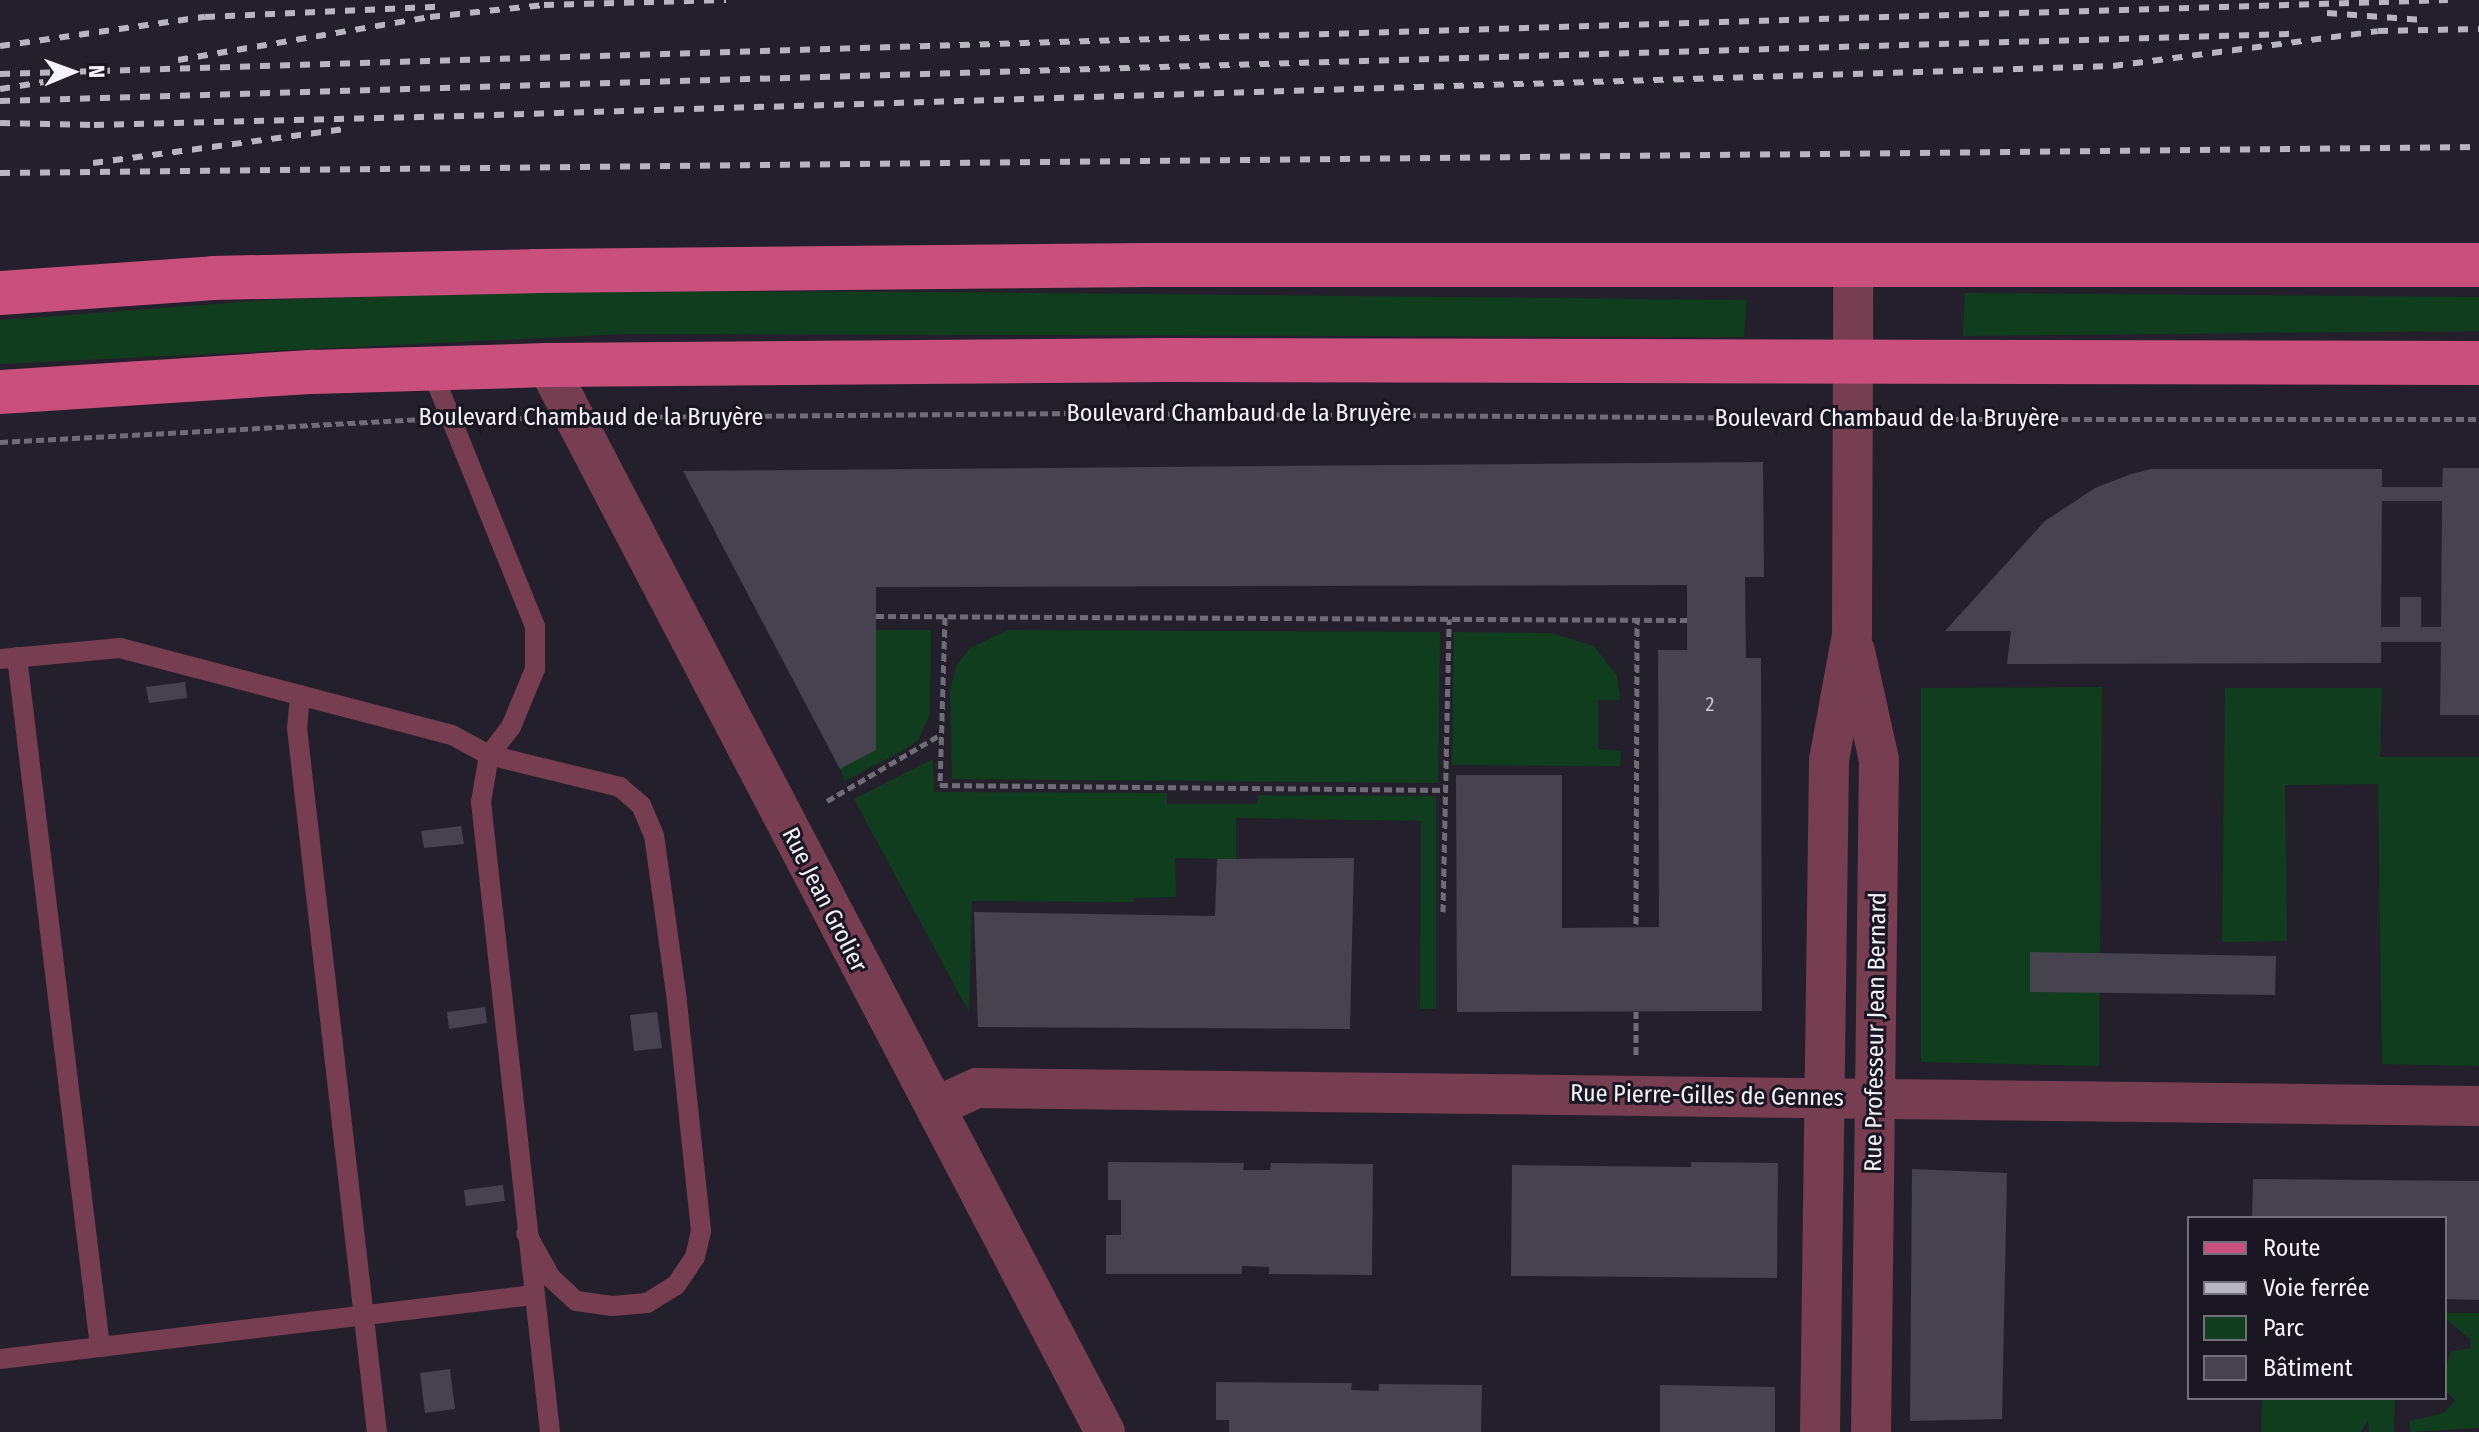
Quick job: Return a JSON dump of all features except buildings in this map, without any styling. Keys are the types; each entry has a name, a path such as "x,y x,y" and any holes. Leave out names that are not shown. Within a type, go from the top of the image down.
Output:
{"main road":[{"path":"0,293 213,278 534,271 1149,265 2479,265"},
{"name":"Boulevard Chambaud de la Bruyère","path":"0,392 547,365 1170,360 1854,365 2479,363"}],"street":[{"name":"Rue Professeur Jean Bernard","path":"1820,1432 1829,760 1852,635 1853,266"},
{"name":"Rue Jean Grolier","path":"547,365 895,1039 938,1106 1105,1432"},
{"name":"Rue Professeur Jean Bernard","path":"1852,635 1879,760 1871,1432"},
{"name":"Rue Pierre-Gilles de Gennes","path":"938,1106 977,1088 2479,1106"}],"lane":[{"path":"431,369 535,626 535,669 511,727 489,755 481,802 487,882 550,1432"},
{"path":"100,1347 8,658 120,648 452,735 489,755 620,787 645,815 661,876 701,1231 695,1257 676,1285 647,1303 612,1306 576,1301 551,1278 526,1233"},
{"path":"300,695 297,728 377,1432"},
{"path":"0,1359 533,1295"}],"path":[{"name":"Boulevard Chambaud de la Bruyère","path":"0,442 320,421 452,418 1084,413 1853,419 2479,419"},
{"path":"876,616 1687,620"},
{"path":"945,617 940,785 1446,790"},
{"path":"1443,912 1449,619"},
{"path":"1636,924 1637,619"},
{"path":"827,801 941,735"},
{"path":"1636,1011 1636,1059"}],"green space":[{"path":"576,291 1747,300 1744,337 626,334 0,364 0,320 268,300"},
{"path":"1965,293 2479,297 2479,331 1963,336"},
{"path":"876,630 931,630 930,714 919,739 909,747 845,781 840,769 876,750"},
{"path":"1008,630 1440,632 1438,783 952,779 950,689 957,665 970,648"},
{"path":"1454,632 1551,633 1594,646 1617,676 1620,700 1598,700 1598,749 1621,751 1620,766 1452,765"},
{"path":"2102,687 2099,1066 1921,1062 1921,688"},
{"path":"2225,688 2382,688 2380,757 2479,757 2479,1066 2382,1064 2378,784 2285,785 2287,941 2222,942"},
{"path":"933,759 934,792 1167,793 1167,804 1256,804 1259,795 1436,796 1436,1009 1420,1009 1421,821 1236,818 1236,859 1175,858 1176,897 1134,898 1132,902 972,901 969,1012 854,799"},
{"path":"2447,1313 2479,1313 2479,1428 2411,1432 2409,1421 2444,1413 2455,1400 2447,1392 2447,1363 2451,1352 2470,1348 2470,1339 2447,1320"},
{"path":"2262,1400 2395,1400 2394,1432 2369,1432 2368,1420 2361,1432 2261,1432"}],"railway":[{"path":"178,60 430,17 544,5 726,0"},
{"path":"0,74 2448,0"},
{"path":"0,46 205,17 438,7"},
{"path":"2327,13 2423,20"},
{"path":"0,123 94,125 494,115 2113,66 2378,31 2479,29"},
{"path":"0,101 2290,34"},
{"path":"0,89 43,82"},
{"path":"93,163 343,129"},
{"path":"0,173 2479,147"}]}
